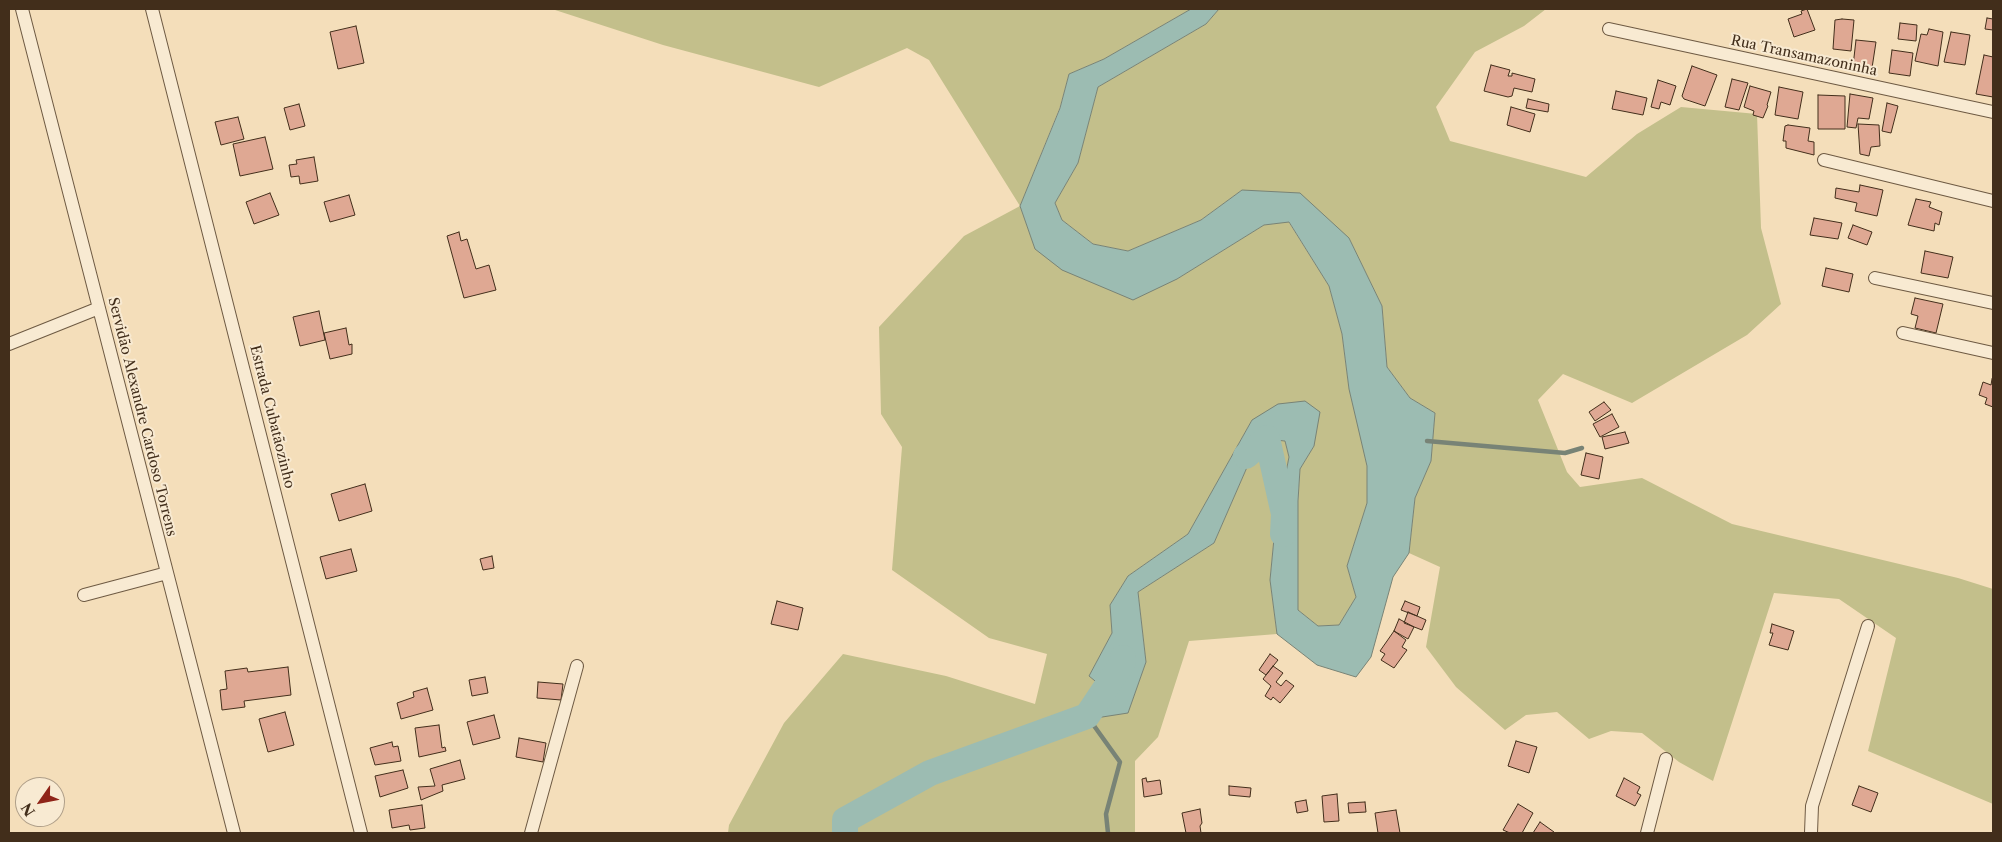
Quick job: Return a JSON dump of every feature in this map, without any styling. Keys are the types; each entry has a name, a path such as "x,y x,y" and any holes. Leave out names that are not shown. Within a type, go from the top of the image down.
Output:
{"street":[{"name":"Servidão Alexandre Cardoso Torrens","path":"22,9 167,573 231,833"},
{"name":"Estrada Cubatãozinho","path":"152,9 361,833"},
{"name":"Rua Transamazoninha","path":"1609,29 1993,112"},
{"path":"1824,160 1993,201"},
{"path":"1875,278 1993,303"},
{"path":"9,344 99,308"},
{"path":"1902,333 1993,353"},
{"path":"84,595 167,573"},
{"path":"1811,833 1812,806 1868,626"},
{"path":"531,833 577,666"},
{"path":"1647,833 1666,759"}],"shaded area":[{"path":"552,9 1191,9 1104,59 1069,74 1060,107 1020,206 929,60 907,48 819,87 663,45"},
{"path":"1219,9 1546,9 1524,26 1475,52 1436,107 1450,141 1586,177 1637,134 1681,107 1757,114 1761,228 1781,304 1747,335 1632,403 1563,374 1538,400 1567,472 1580,487 1642,478 1732,524 1958,578 1993,589 1993,804 1868,751 1896,638 1839,599 1774,593 1713,781 1679,762 1642,733 1611,731 1589,739 1557,712 1526,715 1505,730 1456,687 1426,647 1440,567 1409,553 1415,498 1431,461 1435,413 1410,398 1387,367 1382,306 1349,238 1242,190 1201,220 1128,251 1093,244 1062,220 1055,203 1078,163 1098,87 1206,24"},
{"path":"1020,206 1035,248 1177,279 1264,225 1288,221 1329,286 1342,334 1349,389 1361,433 1367,466 1367,503 1347,566 1356,597 1339,625 1318,626 1298,610 1298,501 1300,469 1314,446 1252,420 1188,534 1128,576 1110,605 1112,633 1089,676 1112,693 1071,721 1128,712 1146,662 1138,592 1214,543 1248,465 1275,440 1285,441 1289,457 1275,528 1270,580 1277,634 1189,641 1158,737 1135,761 1135,833 728,833 729,825 784,723 843,654 946,676 1035,704 1047,654 989,638 892,570 902,447 881,414 879,327 964,236"}],"water":[{"path":"1191,9 1219,9 1206,24 1098,87 1078,163 1055,203 1062,220 1093,244 1128,251 1201,220 1242,190 1300,193 1349,238 1382,306 1387,367 1410,398 1435,413 1431,461 1415,498 1409,553 1393,577 1371,657 1356,677 1317,665 1277,634 1270,580 1275,528 1289,457 1285,441 1275,440 1248,465 1214,543 1138,592 1146,662 1128,713 1070,722 1111,694 1089,676 1112,633 1110,605 1128,576 1188,534 1252,420 1278,404 1305,401 1320,412 1314,446 1300,469 1298,501 1298,610 1318,626 1339,625 1356,597 1347,566 1367,503 1367,466 1349,389 1342,334 1329,286 1289,222 1264,225 1177,279 1133,300 1062,270 1035,249 1020,206 1060,108 1069,74 1104,59"}],"building":[{"path":"1807,9 1815,30 1794,37 1788,19 1802,14 1801,11"},
{"path":"1987,18 1993,19 1993,30 1985,29"},
{"path":"1835,20 1854,20 1851,51 1833,49"},
{"path":"1900,23 1917,25 1916,41 1898,39"},
{"path":"356,26 364,63 338,69 330,32"},
{"path":"1929,29 1943,32 1938,66 1915,61 1921,34 1927,35"},
{"path":"1951,32 1970,35 1965,65 1944,62"},
{"path":"1856,40 1876,42 1872,68 1853,66"},
{"path":"1892,50 1913,53 1910,76 1889,73"},
{"path":"1984,55 1993,57 1993,97 1976,94"},
{"path":"1491,65 1510,70 1508,76 1512,76 1512,73 1535,79 1532,92 1514,88 1512,96 1508,97 1484,91"},
{"path":"1692,66 1717,75 1705,106 1684,99 1682,96"},
{"path":"1732,79 1748,83 1739,110 1725,107"},
{"path":"1658,80 1676,86 1670,105 1661,102 1659,109 1651,107"},
{"path":"1750,86 1771,92 1763,118 1753,115 1754,111 1744,107"},
{"path":"1779,87 1803,92 1798,119 1775,115"},
{"path":"1616,91 1647,98 1643,115 1612,109"},
{"path":"1850,94 1873,98 1869,119 1858,118 1856,128 1847,127"},
{"path":"1818,95 1845,96 1845,129 1818,129"},
{"path":"1528,99 1549,104 1548,112 1526,108"},
{"path":"1887,103 1898,106 1891,133 1882,131"},
{"path":"299,104 305,126 290,130 284,108"},
{"path":"1511,107 1535,114 1530,132 1507,125"},
{"path":"238,117 244,139 221,145 215,122"},
{"path":"1858,124 1879,125 1880,146 1871,147 1869,156 1860,154"},
{"path":"1785,126 1810,128 1808,141 1814,142 1814,155 1786,148 1786,141 1783,141"},
{"path":"265,137 273,169 240,176 233,144"},
{"path":"314,157 318,181 300,184 299,176 291,177 289,165 297,164 296,160"},
{"path":"1860,185 1883,190 1877,216 1855,211 1857,203 1835,198 1836,188 1859,192"},
{"path":"270,193 279,215 254,224 246,202"},
{"path":"349,195 355,215 330,222 324,202"},
{"path":"1916,199 1931,202 1929,207 1942,212 1939,225 1935,223 1934,231 1908,225"},
{"path":"1814,218 1842,223 1838,239 1810,235"},
{"path":"1853,225 1872,232 1867,245 1848,238"},
{"path":"459,232 461,241 467,239 476,269 489,265 496,290 464,298 447,236"},
{"path":"1925,251 1953,257 1948,278 1921,273"},
{"path":"1826,268 1853,274 1849,292 1822,286"},
{"path":"1915,298 1943,304 1936,333 1915,328 1918,316 1911,314"},
{"path":"319,311 325,340 300,346 293,317"},
{"path":"346,328 349,345 352,344 352,354 330,359 324,333"},
{"path":"1992,379 1993,407 1985,404 1987,398 1979,395 1983,382 1991,385"},
{"path":"1604,402 1611,410 1595,421 1589,412"},
{"path":"1612,414 1619,427 1600,437 1593,424"},
{"path":"1625,432 1629,443 1605,449 1602,437"},
{"path":"1586,453 1603,457 1599,479 1581,475"},
{"path":"365,484 372,511 339,521 331,494"},
{"path":"351,549 357,571 326,579 320,557"},
{"path":"492,556 494,568 483,570 480,559"},
{"path":"777,601 803,608 798,630 771,624"},
{"path":"1405,601 1420,607 1417,616 1401,610"},
{"path":"1408,612 1426,620 1422,630 1404,623"},
{"path":"1399,619 1414,627 1408,639 1394,631"},
{"path":"1772,624 1794,631 1788,650 1769,645 1773,633 1770,633"},
{"path":"1394,631 1406,640 1402,647 1407,650 1394,668 1381,660 1385,654 1380,651"},
{"path":"1270,654 1278,660 1266,675 1259,670"},
{"path":"1273,666 1283,673 1276,682 1281,686 1286,680 1294,686 1280,703 1273,697 1271,700 1265,696 1271,686 1263,679"},
{"path":"288,667 291,695 244,701 245,707 222,710 220,690 227,689 225,671 247,668 248,672"},
{"path":"485,677 488,693 472,696 469,680"},
{"path":"538,682 563,684 561,700 537,698"},
{"path":"427,688 433,710 401,719 397,703 414,697 413,692"},
{"path":"285,712 294,745 268,752 259,719"},
{"path":"494,715 500,738 473,745 467,722"},
{"path":"439,725 442,748 445,747 446,751 419,757 415,728"},
{"path":"519,738 546,743 543,762 516,757"},
{"path":"1516,741 1537,747 1529,773 1508,766"},
{"path":"392,742 393,747 398,746 401,761 375,765 370,748"},
{"path":"460,760 465,779 442,785 443,791 421,800 418,787 435,786 430,769"},
{"path":"403,770 408,788 380,797 375,776"},
{"path":"1146,778 1147,782 1160,780 1162,794 1144,797 1142,779"},
{"path":"1624,778 1640,787 1637,793 1641,795 1635,806 1616,796"},
{"path":"1229,786 1251,788 1250,797 1229,795"},
{"path":"1859,786 1878,793 1871,812 1852,805"},
{"path":"1337,794 1339,821 1324,822 1322,796"},
{"path":"1306,800 1308,811 1297,813 1295,802"},
{"path":"1365,802 1366,812 1349,813 1348,803"},
{"path":"1518,804 1533,813 1522,833 1510,833 1503,830"},
{"path":"422,805 425,828 410,830 409,825 392,828 389,810"},
{"path":"1200,809 1201,833 1186,833 1182,813"},
{"path":"1396,810 1400,833 1378,833 1375,813"},
{"path":"1540,822 1554,832 1533,833"}],"waterway":[{"path":"1246,456 1267,438 1284,514 1283,534"},
{"path":"1427,441 1565,453 1582,448"},
{"path":"845,833 845,820 930,773 1087,716 1123,662 1123,658"},
{"path":"1087,716 1120,762 1106,814 1108,833"}]}
